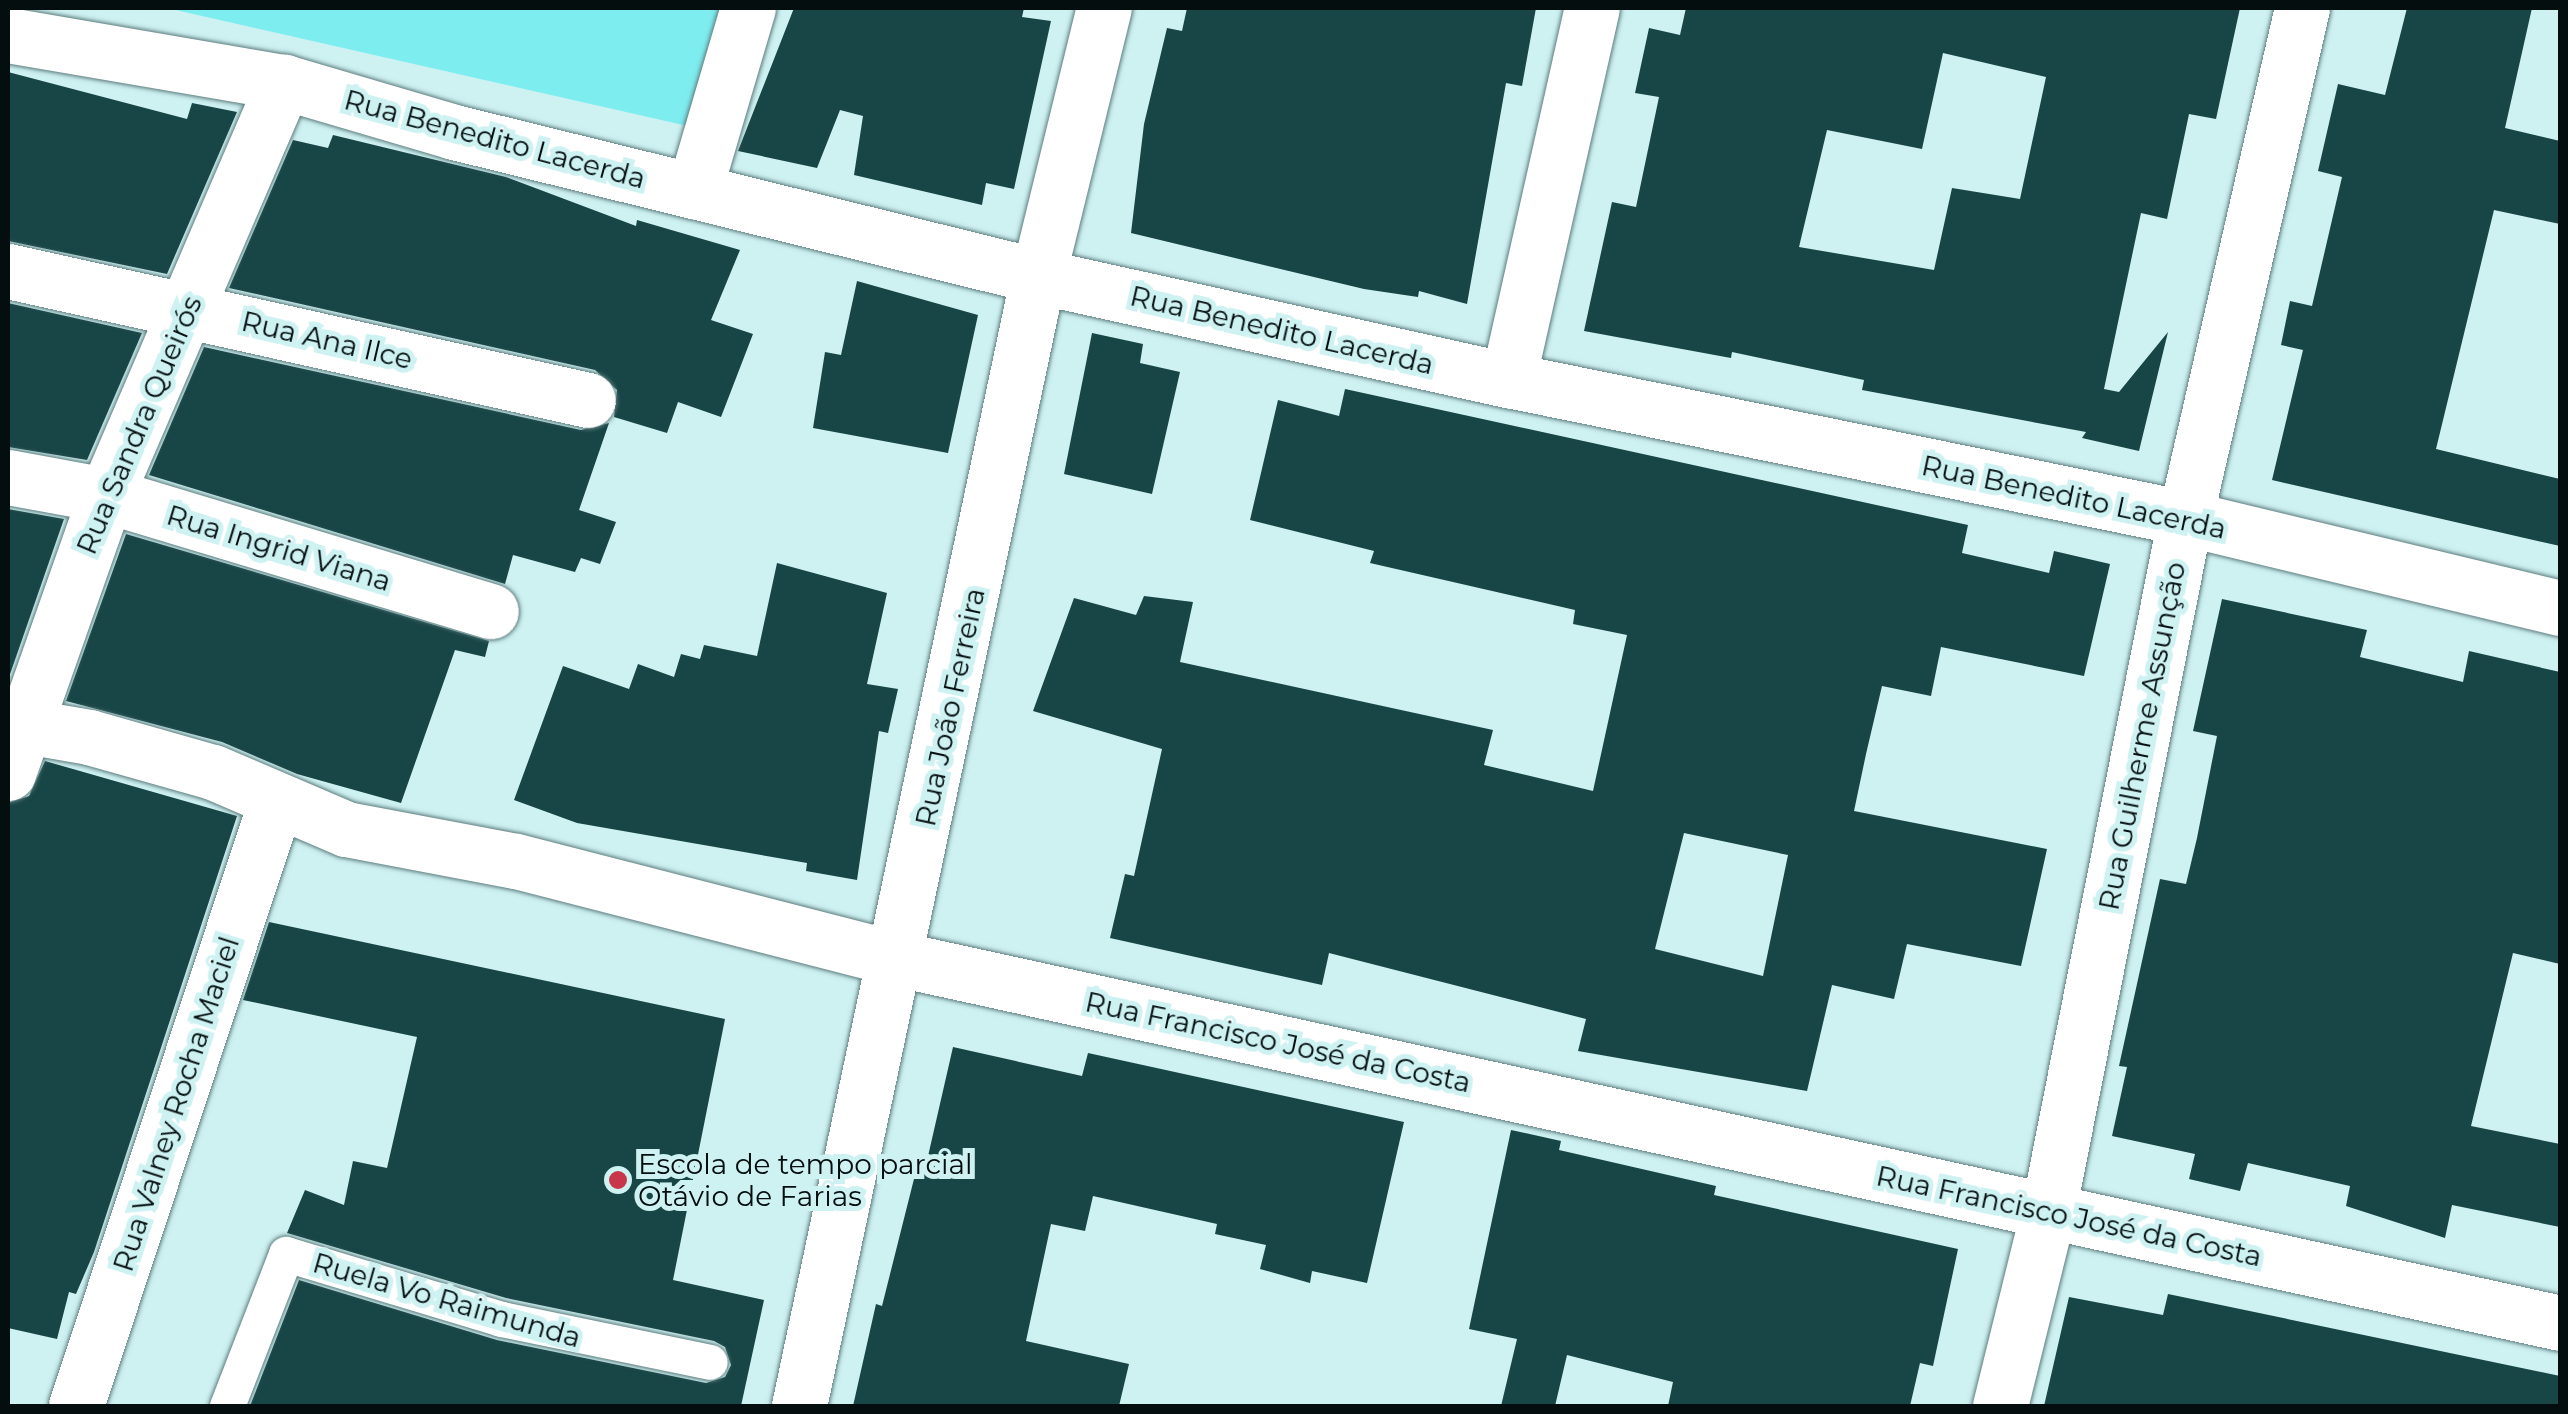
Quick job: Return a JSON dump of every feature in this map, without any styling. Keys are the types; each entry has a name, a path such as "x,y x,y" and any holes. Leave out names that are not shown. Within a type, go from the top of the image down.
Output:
{"street":[{"path":"694,191 748,8"},
{"name":"Rua João Ferreira","path":"798,1406 898,959 1038,276 1104,8"},
{"path":"1508,380 1592,8"},
{"name":"Rua Guilherme Assunção","path":"2000,1406 2048,1212 2184,518 2302,8"},
{"name":"Rua Benedito Lacerda","path":"8,35 284,82 694,191 1038,276 1508,380 2184,518 2560,608"},
{"name":"Rua Sandra Queirós","path":"13,741 106,496 284,82"},
{"name":"Rua Ana Ilce","path":"8,271 588,400"},
{"name":"Rua Ingrid Viana","path":"8,477 106,496 491,612"},
{"name":"Rua Francisco José da Costa","path":"13,741 89,737 213,772 346,829 516,861 898,959 2560,1323"},
{"name":"Rua Valney Rocha Maciel","path":"76,1406 276,801"}],"lane":[{"name":"Ruela Vo Raimunda","path":"226,1406 286,1254 500,1318 710,1362"}],"shaded area":[{"path":"167,8 729,8 701,129"}],"building":[{"path":"794,8 1024,8 1022,17 1051,21 1014,189 986,183 982,205 854,175 863,116 840,110 817,168 738,151"},
{"path":"1187,8 1536,8 1522,86 1506,83 1467,304 1419,291 1418,297 1364,289 1131,233 1144,124 1167,28 1182,31"},
{"path":"1686,8 2240,8 2216,119 2189,114 2167,219 2141,213 2104,389 2119,392 2168,332 2139,451 2082,438 2086,432 1862,390 1864,380 1732,352 1731,358 1584,331 1612,202 1636,207 1659,97 1635,93 1649,28 1680,35","holes":["1943,53 2046,77 2020,199 1952,188 1934,270 1799,247 1827,130 1922,149"]},
{"path":"2407,8 2532,8 2505,128 2560,141 2560,224 2494,210 2436,449 2560,479 2560,546 2272,480 2303,350 2281,345 2290,301 2312,306 2342,177 2318,171 2338,84 2385,95"},
{"path":"8,72 187,119 192,103 237,112 167,274 8,241"},
{"path":"333,135 506,177 636,226 637,220 740,250 711,320 753,334 721,417 678,402 667,433 614,417 617,390 595,370 229,288 293,140 328,148"},
{"path":"857,281 978,315 948,453 813,428 825,352 841,355"},
{"path":"8,303 142,333 87,460 8,447"},
{"path":"1092,333 1143,344 1140,363 1180,372 1152,494 1064,474"},
{"path":"204,347 581,430 609,423 579,510 616,522 600,564 581,558 575,572 513,555 505,584 149,475"},
{"path":"1345,389 1968,525 1962,553 2049,573 2054,551 2110,564 2084,676 1941,647 1931,696 1882,686 1866,754 1854,811 2047,849 2021,966 1907,944 1894,999 1832,985 1807,1091 1578,1051 1586,1019 1329,953 1322,985 1110,938 1125,874 1134,876 1162,749 1033,711 1074,598 1136,615 1144,596 1193,602 1180,662 1493,730 1484,765 1593,791 1627,635 1573,624 1575,610 1370,563 1374,551 1250,520 1278,400 1339,416","holes":["1684,833 1788,855 1763,976 1655,949"]},
{"path":"8,509 64,519 8,680"},
{"path":"126,534 489,641 485,657 455,650 401,803 297,774 222,742 66,701"},
{"path":"777,563 887,593 867,684 898,689 888,733 879,731 857,880 806,871 807,863 577,823 514,800 563,666 629,689 638,664 674,677 681,654 700,659 704,645 757,656"},
{"path":"2222,599 2367,630 2360,657 2463,682 2469,651 2560,672 2560,964 2513,953 2471,1126 2560,1144 2560,1227 2452,1205 2445,1238 2346,1206 2350,1186 2248,1163 2240,1191 2189,1179 2195,1154 2112,1136 2127,1067 2119,1066 2160,879 2186,884 2197,838 2217,736 2193,731"},
{"path":"45,761 237,816 94,1252 76,1294 69,1292 57,1339 8,1328 8,803 29,796"},
{"path":"269,922 725,1019 673,1280 764,1300 741,1406 250,1406 299,1280 497,1340 706,1383 725,1377 731,1365 725,1347 714,1341 506,1298 287,1233 305,1190 344,1205 353,1161 387,1168 417,1037 243,1000"},
{"path":"953,1047 1082,1076 1088,1053 1404,1122 1367,1283 1312,1271 1310,1283 1260,1269 1266,1245 1215,1234 1217,1224 1093,1196 1085,1231 1051,1224 1026,1341 1129,1364 1119,1406 853,1406 876,1304 882,1306 918,1163 926,1165"},
{"path":"1511,1130 1561,1141 1559,1150 1716,1186 1714,1195 1958,1249 1933,1366 1920,1363 1910,1406 1668,1406 1673,1382 1567,1355 1555,1406 1501,1406 1517,1339 1469,1329"},
{"path":"2168,1294 2560,1376 2560,1406 2044,1406 2069,1297 2163,1315"}],"place":[{"name":"Escola de tempo parcial Otávio de Farias","path":"618,1180"}]}
